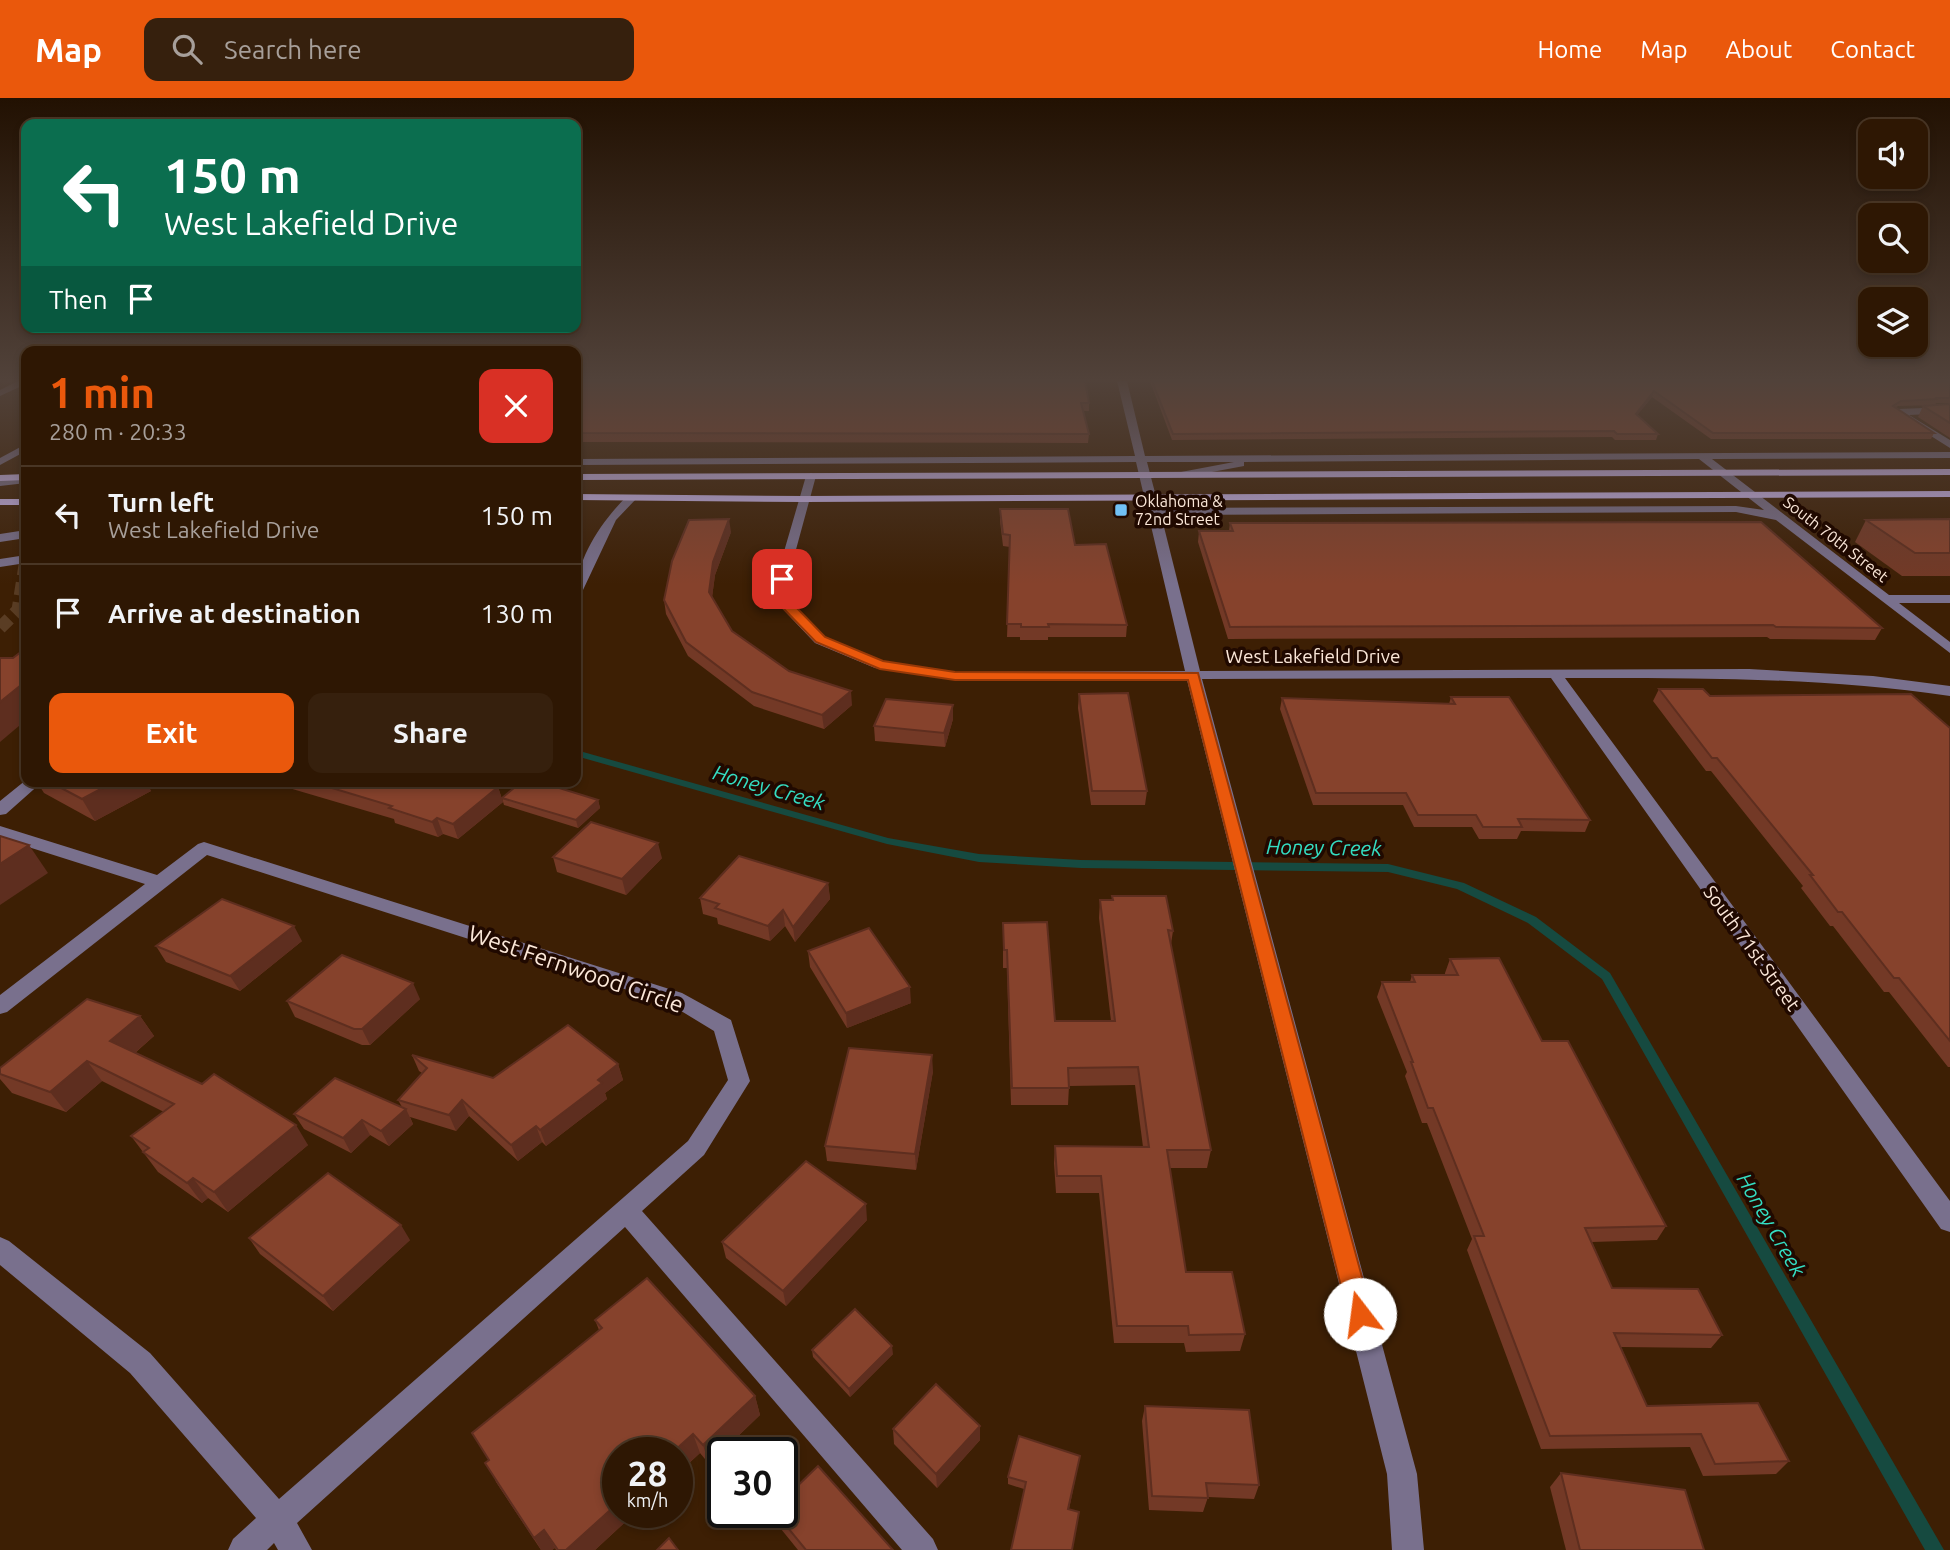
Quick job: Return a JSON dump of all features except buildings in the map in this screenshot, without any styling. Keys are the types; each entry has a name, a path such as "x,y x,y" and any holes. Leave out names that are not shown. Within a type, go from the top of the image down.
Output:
{"main road":[{"path":"581,477 1950,472"},
{"path":"581,497 1151,505 1244,497 1950,494"}],"street":[{"path":"1138,449 1255,913 1402,1474 1408,1550"},
{"path":"4,460 21,450"},
{"path":"581,462 1950,454"},
{"name":"South 70th Street","path":"1701,456 1950,649"},
{"path":"1182,475 1281,458"},
{"name":"West Lakefield Drive","path":"811,476 782,579 786,604 820,639 880,665 955,676 1749,673 1873,680 1950,691"},
{"path":"1,479 21,478"},
{"path":"1630,510 1678,495"},
{"path":"1244,497 1275,506 1314,511"},
{"path":"581,565 611,519 631,498"},
{"path":"1151,505 1314,511 1735,509 1781,517"},
{"path":"0,538 21,535"},
{"path":"0,563 21,560"},
{"path":"1886,599 1950,599"},
{"name":"South 71st Street","path":"1555,674 1950,1221"},
{"path":"0,810 28,787"},
{"path":"0,832 160,882"},
{"name":"West Fernwood Circle","path":"0,1006 204,848 675,998 723,1026 739,1081 696,1148 244,1550"},
{"path":"626,1210 922,1550"},
{"path":"0,1250 140,1363 277,1519 296,1550"}],"waterway":[{"name":"Honey Creek","path":"581,754 887,841 979,858 1081,864 1388,868 1460,886 1532,920 1606,976 1935,1550"}],"tunnel":[{"path":"0,628 18,610 21,591"}],"place":[{"name":"Oklahoma & 72nd Street","path":"1121,510"}],"route":[{"path":"782,579 786,604 820,639 880,665 955,676 1194,676 1360,1314"}]}
